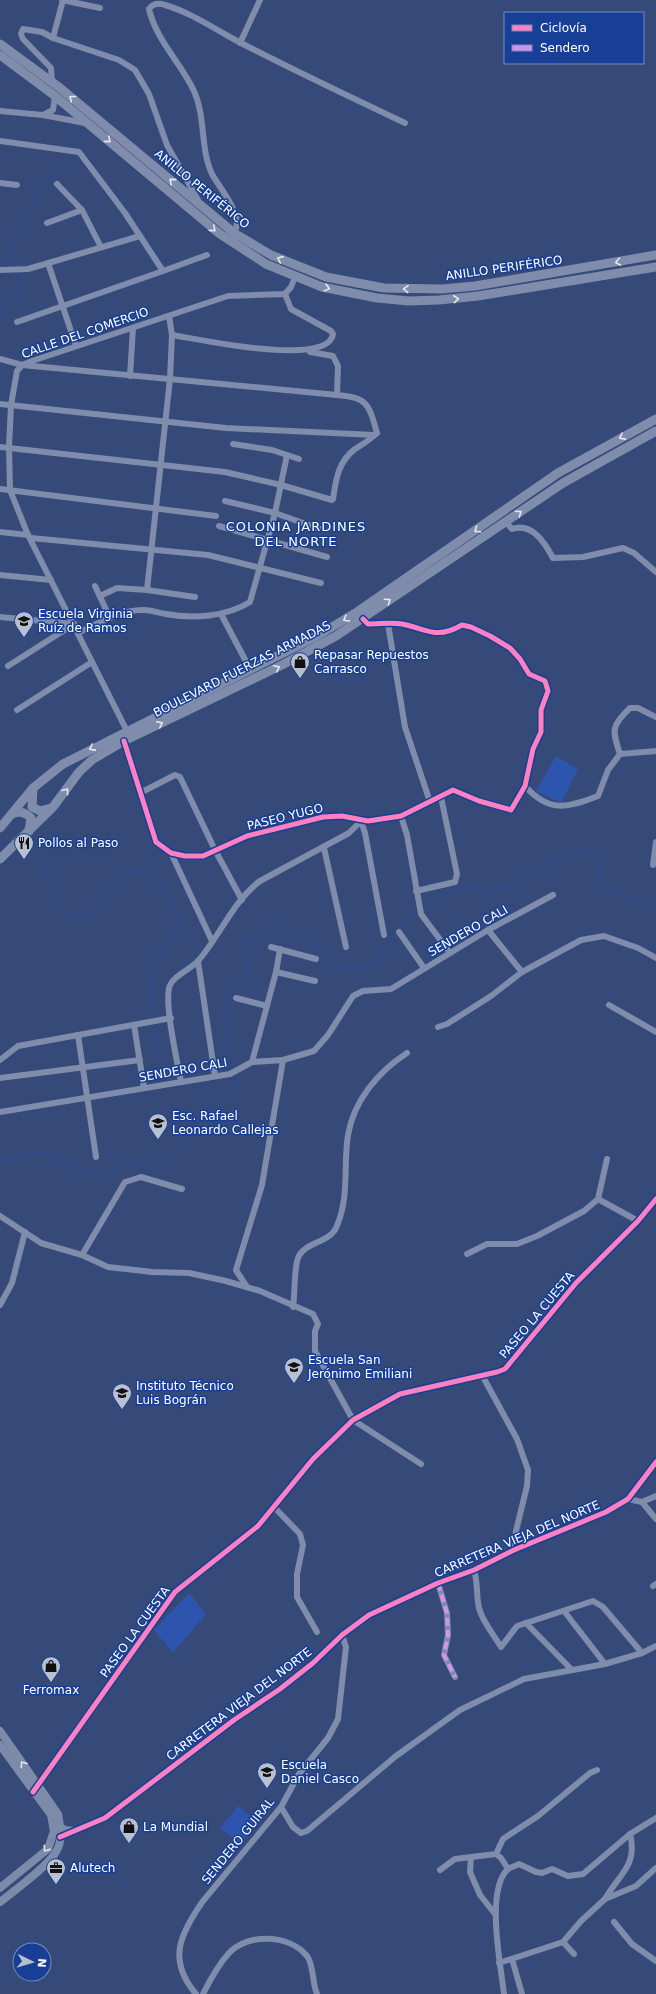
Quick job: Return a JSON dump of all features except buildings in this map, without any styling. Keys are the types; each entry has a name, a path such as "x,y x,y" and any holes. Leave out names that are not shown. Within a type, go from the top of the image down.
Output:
{"highway":[{"name":"ANILLO PERIFÉRICO","path":"0,44 52,82 234,233 271,255 326,277 356,284 413,290 475,286 656,255"},
{"name":"ANILLO PERIFÉRICO","path":"0,55 56,96 220,234 266,264 295,277 348,293 409,301 478,296 656,267"},
{"path":"589,278 656,272"},
{"name":"BOULEVARD FUERZAS ARMADAS","path":"0,828 33,788 63,764 317,636 357,612 558,473 656,419"},
{"name":"BOULEVARD FUERZAS ARMADAS","path":"0,859 53,807 79,772 92,760 124,741 282,665 336,636 563,483 656,431"},
{"path":"33,788 32,807 40,811 53,807"},
{"path":"12,814 23,812 31,818 29,832"}],"main road":[{"path":"0,1731 51,1815 54,1831 48,1849 0,1888"},
{"path":"0,1745 58,1814 60,1827 58,1850 47,1862 0,1902"},
{"path":"60,1827 65,1830 74,1831"}],"street":[{"path":"54,38 63,0 100,8"},
{"path":"240,43 260,0"},
{"path":"234,233 237,228 238,218 212,172 207,160 204,127 195,94 188,80 164,44 151,16 149,9 156,2 193,17 240,43 405,123"},
{"path":"52,82 53,73 51,68 23,39 21,34 23,29 28,29 119,60 135,70 148,94 167,145 201,207"},
{"path":"43,115 53,110 56,96"},
{"path":"0,111 43,115 89,123"},
{"path":"0,141 78,152 140,236 163,271"},
{"path":"0,183 17,185"},
{"path":"57,184 82,210 101,247"},
{"path":"47,224 82,210"},
{"path":"0,270 28,269 140,236"},
{"path":"18,322 207,255"},
{"path":"48,263 76,346"},
{"path":"295,277 286,294 291,309 301,316 318,323 333,334 332,340 328,344 305,351"},
{"name":"CALLE DEL COMERCIO","path":"127,731 29,536 10,490 9,447 11,405 17,371 22,365 228,296 286,294"},
{"path":"147,590 170,379 172,335 169,316"},
{"path":"130,376 133,328"},
{"path":"172,335 274,350 305,351 328,354 336,360 338,366 337,395"},
{"path":"0,359 22,365 356,396 365,403 371,414 377,433"},
{"path":"0,404 166,421 286,431 377,433"},
{"path":"0,447 225,472 281,485 332,500 334,499 336,476 342,461 355,449 364,445 377,433"},
{"path":"233,444 272,450 300,459"},
{"path":"78,633 110,618 141,610 175,615 221,614 250,602 268,539 287,455"},
{"path":"0,489 156,507 216,516"},
{"path":"224,501 274,513 320,529"},
{"path":"506,522 512,529 524,527 538,536 553,558 583,556 623,548 634,553 656,572"},
{"path":"219,526 327,556"},
{"path":"0,532 151,550 208,554 320,583"},
{"path":"0,575 51,580"},
{"path":"95,586 110,618"},
{"path":"100,596 117,588 147,590 195,597"},
{"path":"221,614 250,669"},
{"path":"0,617 74,624"},
{"name":"PASEO YUGO","path":"171,853 198,857 247,836 323,817 342,816 361,821 401,816 453,790 479,801 511,810 525,786 533,749 542,726 540,710 548,691 545,681 529,674 520,659 510,648 471,627 462,625 453,630 432,633 402,624 368,624 363,619"},
{"path":"8,666 74,624"},
{"path":"388,624 405,727 430,802"},
{"path":"17,710 92,662"},
{"path":"620,754 614,728 617,720 630,708 638,708 656,716"},
{"path":"124,741 156,842 171,853 212,941"},
{"path":"525,786 533,795 548,805 564,806 582,803 598,796 608,770 620,754 656,751"},
{"path":"140,793 178,775 214,850 242,900"},
{"path":"416,891 455,882 457,874 441,797"},
{"path":"401,816 407,835 421,914 450,953"},
{"path":"181,1082 171,1018 169,990 171,984 198,961 242,900 260,881 324,848 349,833 361,821 365,834 384,935"},
{"path":"652,865 656,842"},
{"path":"324,848 346,947"},
{"name":"SENDERO CALI","path":"0,1112 230,1074 252,1062 283,1060 314,1051 328,1035 353,996 363,990 391,989 488,930 553,894"},
{"path":"488,930 522,972"},
{"path":"400,932 424,968"},
{"path":"438,1028 447,1024 491,996 522,972 581,940 604,936 638,948 656,958"},
{"path":"271,947 316,959"},
{"path":"252,1062 276,972 280,949"},
{"path":"198,961 215,1076"},
{"path":"276,972 315,981"},
{"path":"236,998 267,1006"},
{"path":"609,1005 656,1032"},
{"path":"0,1060 18,1046 171,1018"},
{"path":"134,1025 144,1088"},
{"path":"78,1035 96,1157"},
{"path":"294,1307 298,1258 302,1251 335,1230 345,1192 348,1135 355,1110 372,1084 386,1068 407,1053"},
{"path":"0,1078 83,1066 140,1060"},
{"path":"248,1287 236,1270 262,1185 283,1060"},
{"path":"467,1254 487,1244 517,1244 537,1236 581,1213 598,1199 607,1159"},
{"path":"82,1255 125,1182 141,1177 182,1189"},
{"path":"598,1199 638,1222"},
{"name":"PASEO LA CUESTA","path":"36,1789 175,1592 258,1526 313,1459 353,1420 400,1394 505,1369 576,1284 638,1222 656,1200"},
{"path":"0,1216 41,1243 82,1255 108,1267 152,1272 188,1273 248,1287 313,1314 318,1324 315,1331 315,1352 353,1420 421,1464"},
{"path":"0,1305 12,1282 25,1232"},
{"path":"482,1375 517,1439 528,1470 528,1486 516,1531 514,1550"},
{"name":"CARRETERA VIEJA DEL NORTE","path":"60,1837 105,1818 234,1720 313,1663 342,1635 369,1615 438,1583 474,1570 514,1550 606,1512 628,1500 656,1462"},
{"path":"628,1500 642,1502 656,1496"},
{"path":"642,1502 656,1519"},
{"path":"274,1507 300,1534 302,1545 296,1579 297,1597 317,1632"},
{"path":"474,1570 478,1581 479,1608 501,1647 517,1626 593,1601 598,1602 642,1653"},
{"path":"438,1583 447,1613 448,1635 444,1655 455,1677"},
{"path":"564,1611 606,1664"},
{"path":"526,1623 571,1669"},
{"name":"SENDERO GUIRAL","path":"196,1994 185,1978 178,1958 181,1939 203,1901 281,1807 298,1774 328,1738 338,1719 346,1647 342,1635"},
{"path":"281,1807 294,1827 301,1833 307,1831 396,1756 460,1710 524,1679 571,1669 606,1664 642,1653 656,1646"},
{"path":"496,1854 503,1839 538,1816 590,1773 597,1770"},
{"path":"504,1994 498,1963 495,1914 500,1884 508,1870 519,1864 536,1872 542,1873 552,1869 568,1876 583,1874 630,1834 656,1818"},
{"path":"498,1963 512,1960 563,1942 580,1920 605,1899 629,1864 633,1846 630,1834"},
{"path":"440,1870 454,1858 496,1854 501,1858 508,1870"},
{"path":"471,1857 470,1872 480,1895 495,1914"},
{"path":"605,1899 636,1886 656,1868"},
{"path":"614,1922 632,1944 656,1961"},
{"path":"203,1994 221,1963 230,1952 242,1944 266,1939 279,1939 288,1942 307,1956 317,1994"},
{"path":"563,1942 574,1954"},
{"path":"512,1960 522,1994"}],"shaded area":[{"path":"556,756 578,769 561,803 536,791"},
{"path":"189,1593 206,1614 173,1653 154,1630"},
{"path":"238,1806 258,1822 240,1844 220,1828"}],"waterway":[{"path":"76,146 84,131"},
{"path":"0,322 4,306 18,297 20,275 12,263 11,249 13,241 24,229 25,217 35,201 35,187 71,166 74,153"},
{"path":"0,843 10,845"},
{"path":"17,847 31,853 42,864 52,885 57,905 69,918 85,916 93,913 103,903 117,879 127,872 141,870 154,875 174,908 177,920 176,933 158,958 151,982 154,1017"},
{"path":"422,905 431,898 454,891 466,889 493,892 505,889 514,885 546,864 557,862 574,853 583,851 591,854 597,861 602,879 607,887 624,896 641,901 656,913"},
{"path":"0,1162 38,1152 49,1155 73,1168 95,1172 107,1172 126,1166 161,1161 176,1153 190,1128 220,1105 236,1082 226,1042 226,1010 228,1001 245,972 248,963 249,948 257,933 262,929 274,926 294,931 305,937 335,964 350,969 358,969 365,967 376,960 397,929 418,908"},
{"path":"155,1027 157,1057 177,1075"},
{"path":"194,1088 205,1098 214,1110"}],"marked path":[{"path":"438,1583 447,1613 448,1635 444,1655 455,1677"}],"cycle path":[{"path":"124,741 156,842 171,853 185,856 203,856 247,836 323,817 342,816 368,821 401,816 453,790 479,801 511,810 525,786 533,749 541,732 541,710 548,691 545,681 529,674 520,659 510,648 471,627 462,625 445,632 438,633 398,623 368,624 363,619"},
{"path":"33,1792 175,1592 258,1526 313,1459 353,1420 400,1394 505,1369 576,1283 638,1221 656,1199"},
{"path":"60,1837 105,1818 234,1720 280,1689 313,1663 342,1635 369,1615 438,1583 474,1570 514,1550 606,1512 628,1499 656,1462"}],"place":[{"name":"Escuela Virginia Ruíz de Ramos","path":"24,638"},
{"name":"Repasar Repuestos Carrasco","path":"300,679"},
{"name":"Pollos al Paso","path":"24,860"},
{"name":"Esc. Rafael Leonardo Callejas","path":"158,1140"},
{"name":"Escuela San Jerónimo Emiliani","path":"294,1384"},
{"name":"Instituto Técnico Luis Bográn","path":"122,1410"},
{"name":"Ferromax","path":"51,1683"},
{"name":"Escuela Daniel Casco","path":"267,1789"},
{"name":"La Mundial","path":"129,1844"},
{"name":"Alutech","path":"56,1885"}],"district":[{"name":"COLONIA JARDINES DEL NORTE","path":"296,534"}]}
